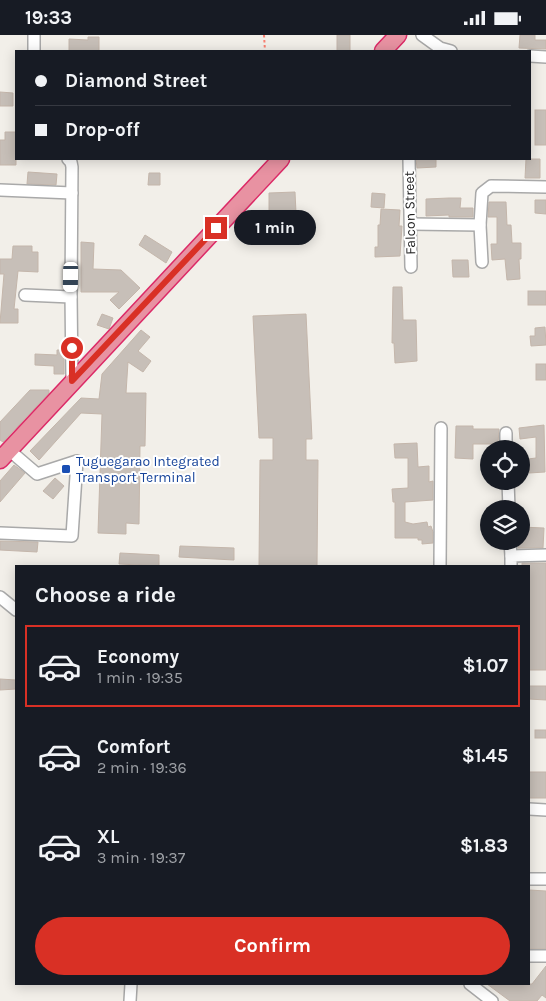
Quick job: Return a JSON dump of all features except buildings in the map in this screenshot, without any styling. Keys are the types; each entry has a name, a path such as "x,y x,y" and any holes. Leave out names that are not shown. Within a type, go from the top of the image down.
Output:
{"highway":[{"path":"384,50 398,35"},
{"path":"5,455 280,160"}],"street":[{"path":"34,35 34,50"},
{"path":"422,35 440,48 447,50"},
{"path":"531,56 546,57"},
{"path":"69,160 72,167 72,381"},
{"name":"Falcon Street","path":"409,160 411,267"},
{"path":"482,262 480,200 482,193 491,187 546,187"},
{"path":"0,190 72,193"},
{"path":"411,224 480,225"},
{"path":"25,295 71,297"},
{"path":"440,565 441,428"},
{"path":"506,433 506,440"},
{"path":"0,533 72,536 77,461 37,475 5,455"},
{"path":"511,561 546,555"},
{"path":"0,597 15,609"},
{"path":"530,809 546,810"},
{"path":"530,879 546,879"},
{"path":"530,956 546,956"},
{"path":"130,1001 131,985"},
{"path":"477,986 492,1001"}],"path":[{"path":"264,35 265,50"}],"place":[{"name":"Tuguegarao Integrated Transport Terminal","path":"66,469"}],"route":[{"path":"72,348 72,381 216,228"}]}
